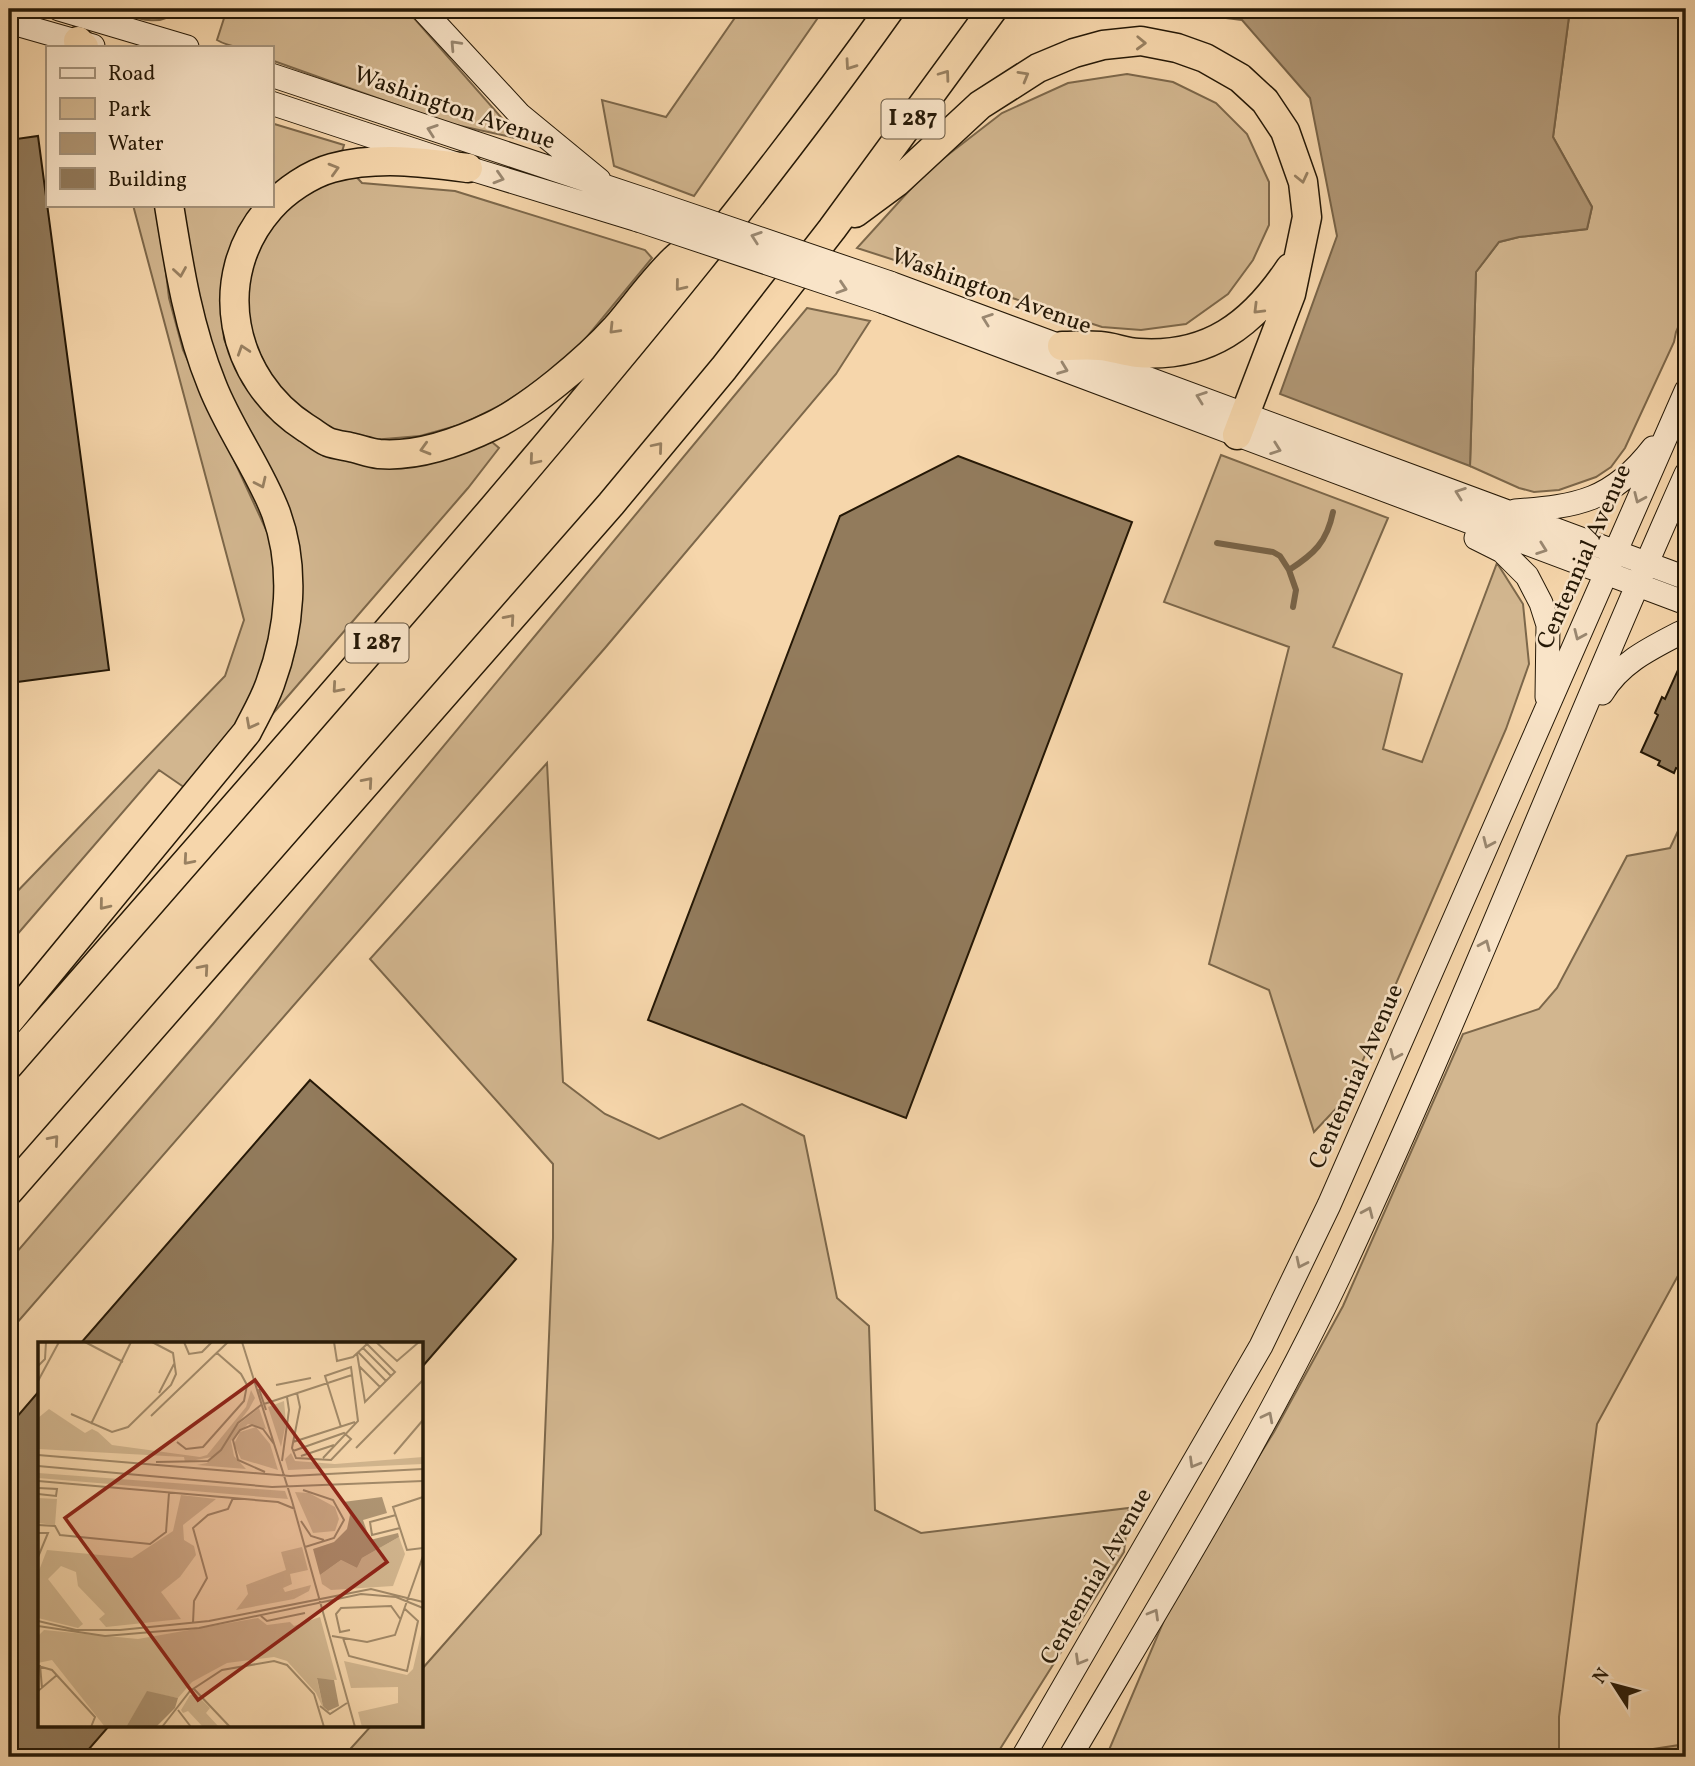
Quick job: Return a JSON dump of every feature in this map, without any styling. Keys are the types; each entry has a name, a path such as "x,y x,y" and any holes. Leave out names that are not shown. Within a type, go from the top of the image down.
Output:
{"highway":[{"name":"I 287","path":"9,1065 425,589 646,329 738,214 890,9"},
{"name":"I 287","path":"9,1192 611,505 724,368 832,229 993,9"},
{"path":"832,229 897,182 980,105 1038,68 1074,53 1140,41 1177,48 1205,58 1240,78 1265,101 1285,131 1303,182 1307,217 1290,293 1241,424"},
{"path":"273,205 297,185 329,169 371,160 409,161 468,168"},
{"path":"9,1021 247,732 269,687 283,644 289,600 285,554 276,514 213,387 196,342 183,293 169,206"},
{"path":"272,206 251,235 242,255 235,292 238,332 243,353 251,371 269,396 294,420 328,442 378,454 411,453 451,442 493,426 547,391 613,331 675,259 738,214"},
{"path":"1062,346 1102,346 1136,353 1195,349 1218,340 1241,325 1274,293 1299,254"}],"main road":[{"path":"59,9 184,46"},
{"path":"422,9 520,116 612,191"},
{"path":"9,22 86,45"},
{"name":"Washington Avenue","path":"273,76 612,191 643,211"},
{"name":"Washington Avenue","path":"273,104 468,168 643,211 887,293 1062,346 1241,424 1386,492 1686,603"},
{"name":"Washington Avenue","path":"887,293 1241,424 1509,512 1686,578"},
{"name":"Centennial Avenue","path":"1023,1757 1261,1346 1329,1205 1686,391"},
{"path":"1509,512 1567,507 1604,494 1635,471 1672,424"},
{"path":"1070,1757 1260,1433 1341,1271 1443,1044 1686,474"},
{"path":"1386,492 1502,551 1527,576 1541,603 1548,625 1547,708"},
{"path":"1571,744 1614,675 1644,651 1680,633 1686,633"}],"green space":[{"path":"108,9 181,9 164,19 146,20"},
{"path":"227,9 406,9 520,139 447,123 273,61 273,46 236,46 217,40"},
{"path":"741,9 824,9 694,196 614,166 602,100 666,117"},
{"path":"1570,9 1686,9 1686,309 1674,342 1625,448 1611,467 1596,477 1559,490 1534,492 1470,466 1476,272 1499,242 1587,229 1592,207 1553,137"},
{"path":"1127,74 1173,82 1216,103 1247,134 1269,182 1269,225 1253,260 1228,294 1186,324 1141,330 1102,327 857,248 927,171 1002,113 1068,83"},
{"path":"273,124 344,145 341,155 273,189"},
{"path":"351,171 362,183 455,191 645,250 652,258 582,343 543,377 501,405 463,424 420,436 372,440 333,430 299,409 275,386 245,322 248,278 265,235 289,205 321,183"},
{"path":"133,206 158,206 169,298 183,350 269,536 275,583 272,630 260,676 239,719 188,790 159,770 9,944 9,900 225,676 244,620"},
{"path":"180,206 257,206 223,307 224,339 243,383 267,415 306,444 405,462 492,442 499,448 468,488 263,725 300,586 207,352"},
{"path":"807,308 870,321 836,374 605,648 9,1332 9,1261 213,1024"},
{"path":"1221,455 1388,518 1333,647 1402,674 1383,749 1422,762 1497,563 1523,604 1529,664 1506,729 1347,1097 1314,1132 1269,990 1209,964 1289,647 1164,602"},
{"path":"547,763 563,1082 605,1114 659,1139 742,1104 804,1136 837,1298 869,1326 875,1510 921,1533 1129,1508 1124,1552 995,1757 343,1757 369,1728 424,1728 424,1667 541,1534 553,1238 553,1164 370,959"},
{"path":"1686,814 1686,1261 1597,1424 1559,1717 1559,1757 1106,1757 1179,1585 1274,1432 1343,1306 1463,1034 1539,1009 1557,988 1627,856 1670,848"},
{"path":"1686,1744 1686,1757 1644,1757 1647,1750"}],"water":[{"path":"1153,9 1570,9 1553,137 1592,207 1587,229 1499,242 1476,272 1470,466 1280,394 1337,236 1310,98 1242,20"}],"building":[{"path":"38,136 109,670 9,683 9,140"},
{"path":"958,456 1132,522 906,1118 648,1020 840,516"},
{"path":"1682,661 1686,663 1686,772 1676,768 1674,773 1658,765 1660,761 1641,752 1658,715 1655,713 1662,697 1665,699"},
{"path":"310,1080 516,1259 424,1365 424,1342 82,1342"},
{"path":"38,1392 38,1728 107,1728 82,1757 9,1757 9,1426"}],"waterway":[{"path":"1293,607 1296,590 1289,570 1318,546 1327,531 1333,512"},
{"path":"1217,543 1273,552 1280,556 1289,570"}]}
